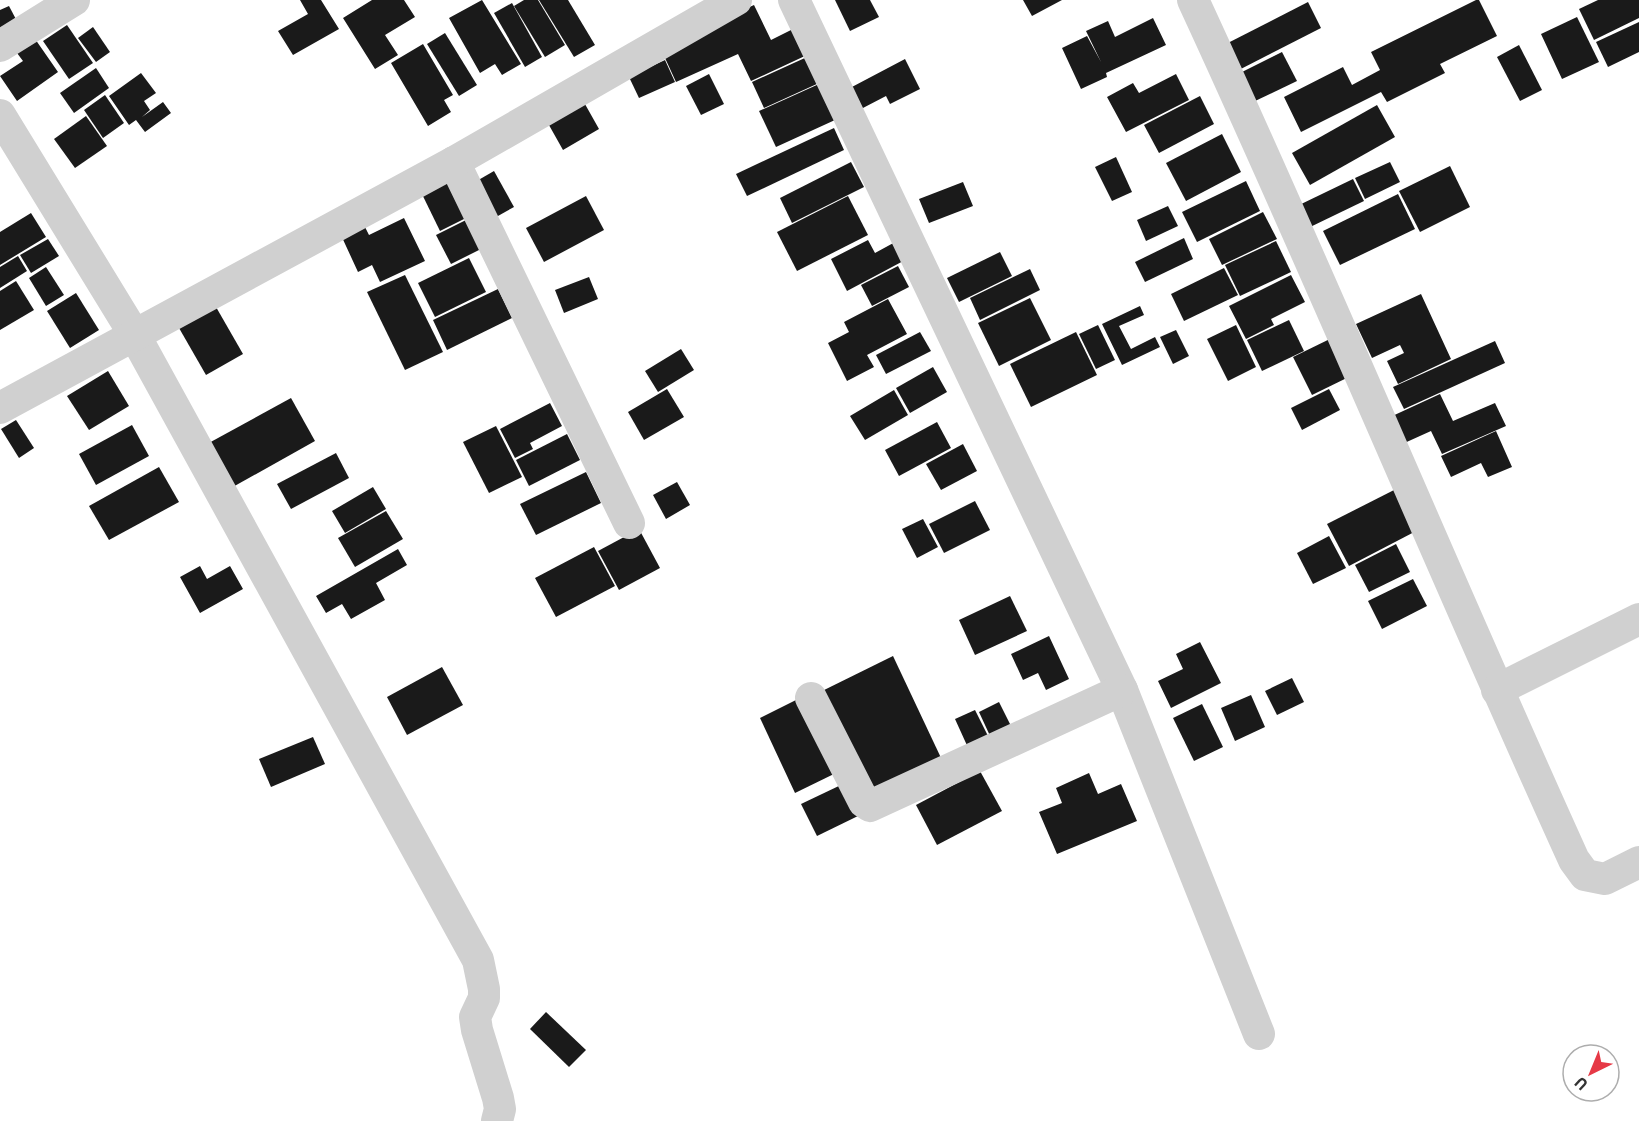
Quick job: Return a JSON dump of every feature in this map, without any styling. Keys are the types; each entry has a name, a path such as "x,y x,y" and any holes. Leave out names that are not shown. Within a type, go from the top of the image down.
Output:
{"street":[{"path":"0,46 74,0"},
{"path":"0,408 454,162 736,0"},
{"path":"794,0 1122,690 1259,1034"},
{"path":"1193,0 1293,216 1497,690 1579,870 1586,875 1605,879 1639,862"},
{"path":"0,115 134,334 478,960 484,998 475,1017 498,1098 500,1109 497,1121"},
{"path":"454,162 630,523"},
{"path":"1497,690 1639,619"},
{"path":"811,698 861,798 870,806 1122,690"}],"building":[{"path":"300,0 321,0 339,29 293,55 278,31 308,14"},
{"path":"372,0 404,0 415,17 385,35 398,55 375,69 343,18"},
{"path":"482,0 521,64 502,75 495,64 480,73 449,18"},
{"path":"524,0 538,0 565,45 545,57 514,6"},
{"path":"539,0 568,0 595,45 574,57"},
{"path":"835,0 870,0 879,17 850,31"},
{"path":"1023,0 1062,0 1032,16"},
{"path":"1479,0 1497,36 1440,64 1445,73 1387,102 1381,92 1301,132 1284,97 1343,67 1352,85 1380,70 1371,52"},
{"path":"1598,0 1639,0 1639,18 1594,40 1579,9"},
{"path":"1308,2 1321,28 1233,73 1220,47"},
{"path":"512,3 542,57 525,67 494,13"},
{"path":"754,5 771,40 795,28 807,55 751,81 738,54 676,82 660,47"},
{"path":"9,6 19,25 0,36 0,10"},
{"path":"1577,17 1599,62 1562,79 1541,34"},
{"path":"1153,18 1166,45 1106,73 1107,77 1081,89 1062,48 1087,36 1101,62 1086,31 1108,21 1115,37"},
{"path":"1639,22 1639,52 1608,67 1596,42"},
{"path":"67,25 93,63 69,79 43,41"},
{"path":"93,27 110,52 96,62 78,38"},
{"path":"445,33 477,85 459,96 427,44"},
{"path":"33,36 58,72 17,101 0,76 23,61 14,49"},
{"path":"423,44 453,95 444,100 451,112 428,126 391,63"},
{"path":"1519,45 1542,90 1520,101 1497,57"},
{"path":"1282,52 1297,81 1253,102 1238,74"},
{"path":"807,57 819,83 764,108 752,82"},
{"path":"905,59 920,89 890,104 886,96 861,109 850,88"},
{"path":"665,60 675,82 639,98 629,77"},
{"path":"96,68 109,88 74,113 60,93"},
{"path":"141,73 156,93 144,101 150,110 142,117 163,102 171,113 145,132 136,120 129,125 109,96"},
{"path":"709,74 724,104 701,115 686,86"},
{"path":"1176,74 1189,100 1126,132 1107,97 1133,83 1139,93"},
{"path":"819,84 835,120 776,147 759,111"},
{"path":"105,95 124,123 103,138 84,110"},
{"path":"1200,96 1214,124 1159,153 1144,125"},
{"path":"581,97 599,129 563,150 545,118"},
{"path":"1377,105 1395,137 1310,185 1292,153"},
{"path":"86,116 107,146 75,168 54,139"},
{"path":"834,128 844,150 747,196 736,174"},
{"path":"1222,134 1241,172 1186,201 1166,163"},
{"path":"1116,157 1132,192 1112,201 1095,167"},
{"path":"851,162 864,187 792,223 780,198"},
{"path":"1390,162 1400,182 1365,199 1355,178"},
{"path":"1450,166 1470,207 1420,232 1399,191"},
{"path":"494,171 514,207 489,221 468,186"},
{"path":"451,172 472,215 440,231 419,188"},
{"path":"1353,179 1364,201 1306,229 1295,207"},
{"path":"1246,181 1260,211 1197,242 1182,212"},
{"path":"963,182 973,206 929,223 919,199"},
{"path":"1398,194 1415,229 1340,265 1323,231"},
{"path":"586,196 604,230 544,262 526,228"},
{"path":"848,196 868,235 797,271 777,232"},
{"path":"1168,206 1178,226 1146,241 1137,220"},
{"path":"1263,212 1277,239 1222,265 1209,239"},
{"path":"31,213 46,237 0,265 0,232"},
{"path":"474,216 489,245 451,264 436,235"},
{"path":"404,218 425,261 380,282 372,265 358,272 340,233 363,223 369,235"},
{"path":"1184,238 1193,259 1145,282 1135,262"},
{"path":"48,239 59,256 31,273 20,255"},
{"path":"868,240 875,253 897,241 907,259 847,291 831,259"},
{"path":"1276,241 1291,272 1240,296 1225,265"},
{"path":"1000,252 1012,276 959,302 947,278"},
{"path":"18,256 27,271 0,288 0,267"},
{"path":"469,258 486,292 435,317 418,283"},
{"path":"898,266 909,287 872,306 861,285"},
{"path":"46,267 64,295 46,306 29,278"},
{"path":"1224,268 1238,295 1184,321 1171,294"},
{"path":"1030,269 1040,290 980,320 970,298"},
{"path":"405,275 443,352 405,370 367,292"},
{"path":"1291,275 1305,302 1271,319 1274,325 1246,339 1229,306"},
{"path":"589,277 598,299 564,313 555,290"},
{"path":"16,281 34,310 0,330 0,291"},
{"path":"498,289 512,318 447,350 433,320"},
{"path":"76,293 99,330 70,348 47,311"},
{"path":"1421,294 1451,359 1398,384 1387,361 1404,353 1400,345 1372,358 1356,324"},
{"path":"1030,298 1051,340 999,366 978,323"},
{"path":"888,299 907,334 867,355 874,367 847,381 828,343 849,332 844,322"},
{"path":"212,300 243,354 206,375 175,321"},
{"path":"1140,306 1144,315 1119,326 1131,349 1155,337 1160,347 1122,365 1102,324"},
{"path":"1289,320 1304,351 1262,371 1247,340"},
{"path":"1098,325 1115,360 1096,369 1079,334"},
{"path":"1236,325 1256,367 1228,381 1207,339"},
{"path":"1176,330 1189,356 1173,364 1160,337"},
{"path":"920,332 931,351 886,374 876,355"},
{"path":"1076,332 1097,375 1031,407 1010,364"},
{"path":"1338,335 1357,373 1312,395 1293,357"},
{"path":"1495,341 1505,363 1404,409 1393,387"},
{"path":"681,349 694,370 658,392 645,371"},
{"path":"933,367 947,392 910,413 896,388"},
{"path":"108,371 129,406 89,430 67,396"},
{"path":"667,389 684,417 644,440 628,412"},
{"path":"1329,389 1340,410 1302,430 1291,408"},
{"path":"894,390 908,415 865,440 850,416"},
{"path":"1440,394 1453,421 1495,403 1506,426 1442,454 1431,431 1400,445 1388,418"},
{"path":"291,398 315,441 231,488 207,444"},
{"path":"550,403 562,426 530,443 533,449 515,458 500,429"},
{"path":"16,420 34,448 19,458 1,429"},
{"path":"937,422 951,448 899,476 885,450"},
{"path":"132,425 149,456 96,485 79,454"},
{"path":"496,426 522,477 489,493 463,442"},
{"path":"1496,431 1512,467 1488,477 1481,463 1451,477 1441,456"},
{"path":"567,434 580,460 529,486 516,460"},
{"path":"963,444 977,471 941,490 926,464"},
{"path":"336,453 349,478 291,509 277,484"},
{"path":"159,467 179,502 109,540 89,506"},
{"path":"586,472 601,503 536,535 520,504"},
{"path":"677,482 690,505 666,519 653,495"},
{"path":"373,487 386,509 345,533 332,511"},
{"path":"1398,488 1420,529 1349,566 1327,524"},
{"path":"975,501 990,530 944,553 929,524"},
{"path":"386,511 403,539 355,567 338,538"},
{"path":"923,519 938,547 917,558 902,529"},
{"path":"639,529 660,568 619,590 598,551"},
{"path":"1329,536 1346,568 1313,584 1297,553"},
{"path":"1396,544 1410,572 1369,592 1355,565"},
{"path":"594,547 615,586 556,617 535,578"},
{"path":"398,549 407,565 376,583 385,600 351,619 342,604 326,613 316,596"},
{"path":"200,566 207,579 230,566 243,589 200,613 180,577"},
{"path":"1413,579 1427,606 1382,629 1368,601"},
{"path":"1010,596 1027,631 975,655 959,620"},
{"path":"1049,636 1069,679 1046,690 1038,673 1023,680 1011,654"},
{"path":"1200,642 1221,683 1171,708 1158,681 1183,669 1176,654"},
{"path":"893,656 942,760 865,797 816,694"},
{"path":"442,667 463,705 407,735 387,697"},
{"path":"1292,678 1304,702 1277,715 1265,691"},
{"path":"1251,695 1265,727 1235,741 1221,708"},
{"path":"802,697 838,772 795,793 760,718"},
{"path":"999,702 1012,728 991,738 979,712"},
{"path":"1202,704 1223,747 1194,761 1173,718"},
{"path":"975,710 991,742 970,752 955,719"},
{"path":"313,737 325,764 271,787 259,759"},
{"path":"980,771 1002,811 937,845 916,805"},
{"path":"1089,773 1098,794 1121,784 1137,821 1057,854 1039,812 1062,803 1056,788"},
{"path":"843,784 858,816 817,836 801,804"},
{"path":"546,1012 586,1050 569,1067 530,1029"}]}
